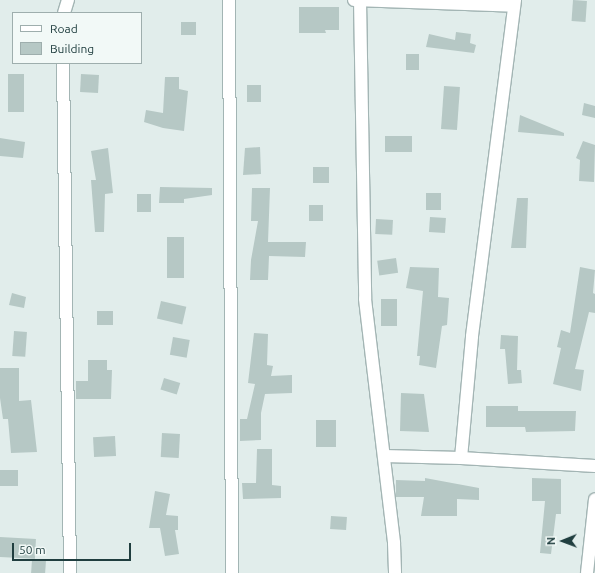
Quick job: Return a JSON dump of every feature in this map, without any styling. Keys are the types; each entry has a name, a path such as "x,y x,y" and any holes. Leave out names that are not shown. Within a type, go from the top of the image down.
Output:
{"street":[{"path":"64,12 68,0"},
{"path":"229,0 232,573"},
{"path":"354,0 515,3 472,336 461,458"},
{"path":"360,0 365,299 373,382 384,456 394,543 395,573"},
{"path":"63,64 70,573"},
{"path":"384,456 461,458 595,466"},
{"path":"587,573 595,499"}],"building":[{"path":"573,0 587,1 586,22 572,21"},
{"path":"299,7 339,7 339,30 325,30 326,33 299,33"},
{"path":"181,22 196,22 196,35 181,35"},
{"path":"456,32 471,34 470,43 476,45 474,53 426,47 429,34 455,40"},
{"path":"406,54 419,54 419,70 406,70"},
{"path":"8,74 24,74 24,112 8,112"},
{"path":"81,74 99,75 98,93 80,92"},
{"path":"165,77 179,77 179,89 188,91 184,131 163,128 144,122 146,110 163,113"},
{"path":"247,85 261,85 261,102 247,102"},
{"path":"444,86 460,87 457,130 441,129"},
{"path":"584,103 595,106 595,118 582,115"},
{"path":"520,115 564,133 564,136 518,132"},
{"path":"385,136 412,136 412,152 385,152"},
{"path":"0,138 25,142 23,158 0,156"},
{"path":"583,141 595,145 594,182 579,181 580,160 576,158"},
{"path":"260,147 261,174 243,175 245,148"},
{"path":"108,148 113,193 105,194 104,232 95,232 91,180 96,180 91,151"},
{"path":"313,167 329,167 329,183 313,183"},
{"path":"160,187 212,188 212,195 184,199 184,203 159,203"},
{"path":"252,188 270,188 268,242 306,242 305,257 269,256 268,280 250,280 251,260 258,221 251,221"},
{"path":"426,193 441,193 441,210 426,210"},
{"path":"137,194 151,194 151,212 137,212"},
{"path":"517,198 528,198 526,248 511,248"},
{"path":"309,205 323,205 323,221 309,221"},
{"path":"430,217 446,218 445,233 429,232"},
{"path":"376,219 393,220 392,235 375,234"},
{"path":"167,237 184,237 184,278 167,278"},
{"path":"396,258 398,273 379,275 377,261"},
{"path":"410,267 439,268 438,297 449,298 447,325 442,326 436,368 419,365 420,356 417,356 423,291 406,288"},
{"path":"580,267 595,270 593,293 595,294 595,313 589,312 575,369 584,370 581,391 553,384 561,348 557,347 561,330 570,333"},
{"path":"12,293 26,297 24,308 9,305"},
{"path":"381,299 397,299 397,326 381,326"},
{"path":"161,301 186,307 182,324 157,319"},
{"path":"97,311 113,311 113,325 97,325"},
{"path":"14,331 27,332 25,357 12,356"},
{"path":"254,333 268,334 267,365 273,366 271,376 292,375 292,393 265,394 261,413 261,440 240,441 240,419 247,419 255,384 248,383"},
{"path":"501,335 518,336 517,370 521,370 522,383 508,384 505,349 500,349"},
{"path":"173,337 190,340 187,358 170,355"},
{"path":"88,360 107,360 107,370 112,370 111,399 76,399 76,381 88,381"},
{"path":"0,368 19,368 19,401 31,400 37,452 11,453 8,419 3,419 0,398"},
{"path":"164,378 180,383 177,394 160,389"},
{"path":"401,393 424,394 429,432 400,431"},
{"path":"486,406 518,406 518,411 576,411 575,431 526,432 525,427 486,427"},
{"path":"316,420 336,420 336,447 316,447"},
{"path":"162,433 180,434 179,458 161,457"},
{"path":"115,436 116,456 94,457 93,437"},
{"path":"257,449 272,449 272,485 281,486 281,498 243,499 242,483 256,483"},
{"path":"0,470 18,470 18,486 0,486"},
{"path":"425,478 479,488 479,500 457,499 457,516 421,516 424,497 396,497 396,480 425,481"},
{"path":"532,478 561,479 561,514 556,514 551,554 540,553 545,501 532,501"},
{"path":"155,491 170,494 166,515 178,516 178,530 175,530 179,554 165,556 160,528 149,528"},
{"path":"331,516 347,517 346,530 330,529"},
{"path":"0,537 36,539 35,559 0,557"},
{"path":"32,560 46,561 45,573 31,573"}]}
